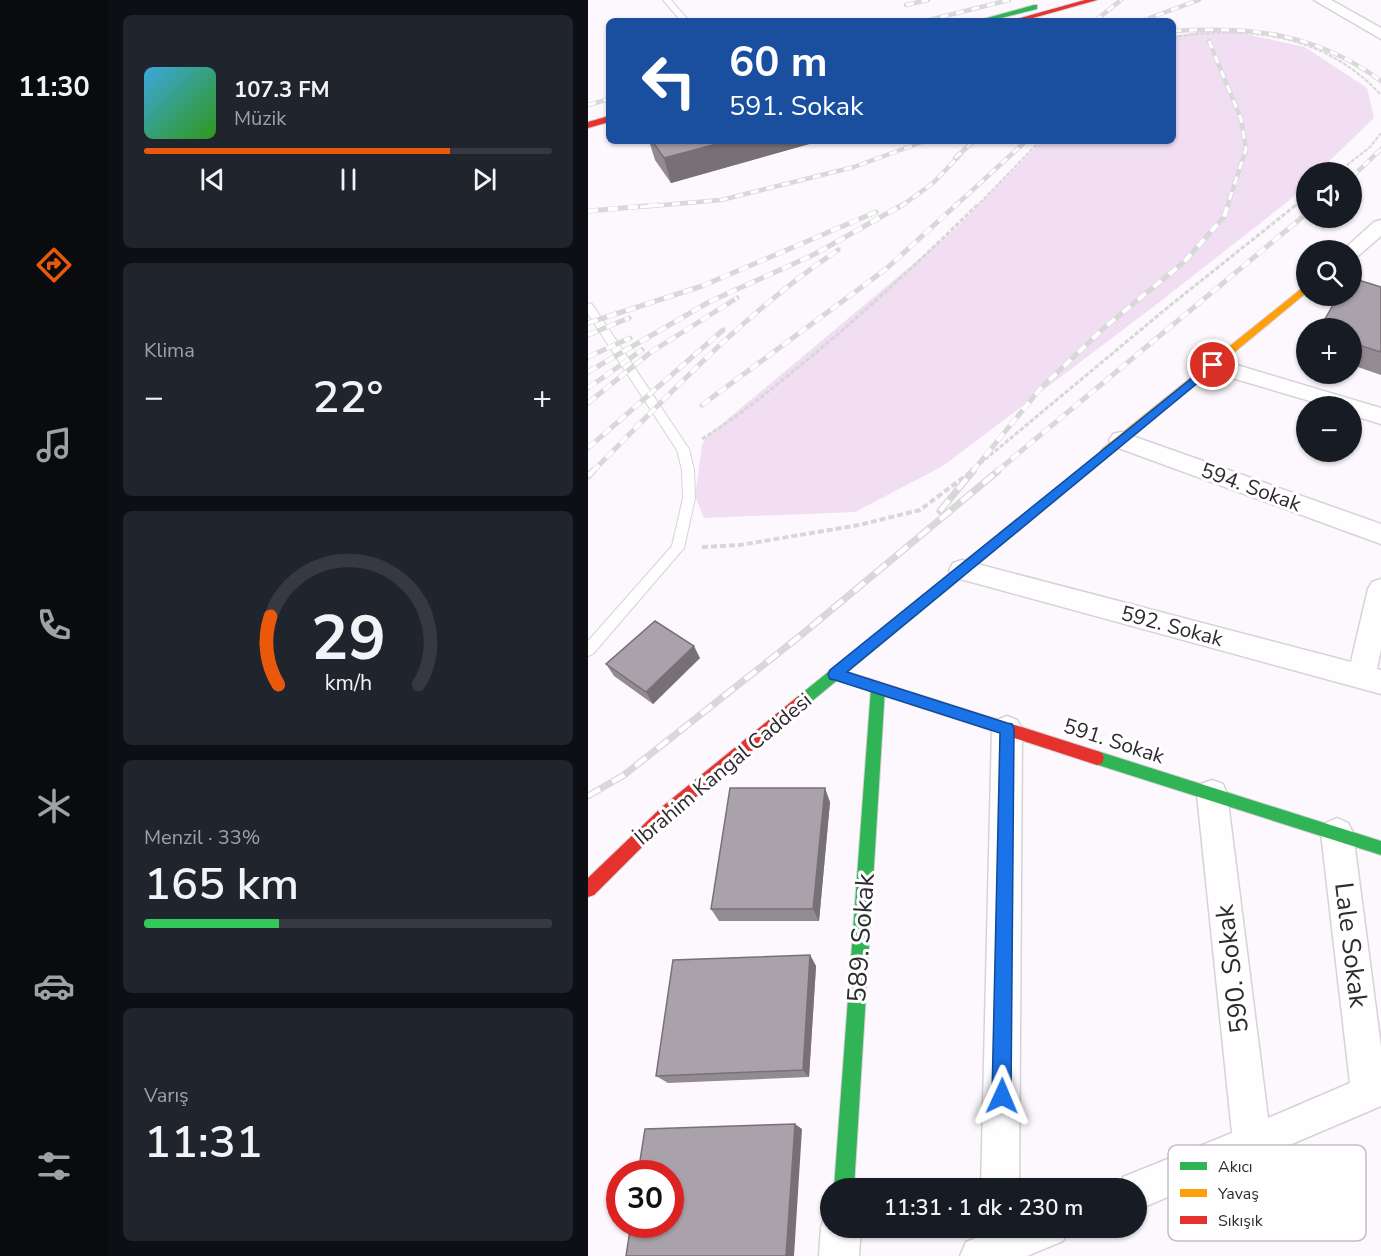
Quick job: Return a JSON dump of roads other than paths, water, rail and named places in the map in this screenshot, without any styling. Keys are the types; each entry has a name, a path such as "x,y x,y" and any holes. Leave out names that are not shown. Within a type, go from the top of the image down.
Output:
{"street":[{"path":"991,18 1059,0"},
{"path":"1025,18 1093,0"},
{"path":"1321,0 1381,34"},
{"path":"588,125 606,120"},
{"path":"588,133 606,129"},
{"path":"1362,242 1381,226"},
{"name":"İbrahim Kangal Caddesi","path":"588,889 668,811 1296,296"},
{"path":"1213,365 1315,396"},
{"path":"1362,410 1381,416"},
{"name":"594. Sokak","path":"1122,440 1381,534"},
{"name":"592. Sokak","path":"962,570 1371,679"},
{"path":"1371,679 1381,589"},
{"name":"591. Sokak","path":"835,674 1381,848"},
{"name":"589. Sokak","path":"845,1178 878,688"},
{"path":"1000,1178 1007,729"},
{"name":"590. Sokak","path":"1212,794 1252,1144"},
{"name":"Lale Sokak","path":"1337,834 1375,1090"},
{"path":"1252,1144 1375,1090"},
{"path":"1147,1187 1168,1178"},
{"path":"839,1256 840,1238"},
{"path":"993,1243 1010,1238"}],"lane":[{"path":"667,0 682,18"},
{"path":"588,306 683,449 688,470 689,498 678,548 588,650"}],"railway":[{"path":"906,5 928,0"},
{"path":"937,18 1009,0"},
{"path":"1099,18 1121,0"},
{"path":"1149,18 1199,0"},
{"path":"1176,31 1230,30 1282,36 1332,52 1381,81"},
{"path":"1209,41 1241,119 1246,149 1227,207"},
{"path":"588,105 606,100"},
{"path":"640,207 721,200 854,167 917,144"},
{"path":"955,158 971,144"},
{"path":"954,207 1023,144"},
{"path":"1362,167 1381,149"},
{"path":"900,207 933,183 961,154"},
{"path":"588,211 658,205"},
{"path":"588,372 709,302 815,254 902,205"},
{"path":"702,405 886,269 956,205"},
{"path":"972,472 1040,389 1105,327 1184,262 1224,217 1228,205"},
{"path":"588,323 702,286 876,212"},
{"path":"996,472 1296,222"},
{"path":"588,476 709,355 771,300 838,250"},
{"path":"588,403 651,352 737,298"},
{"path":"588,335 629,318"},
{"path":"588,448 723,330"},
{"path":"588,357 630,338"},
{"path":"588,388 642,350"},
{"path":"940,511 973,471"},
{"path":"588,796 624,775 800,636 998,471"}]}
